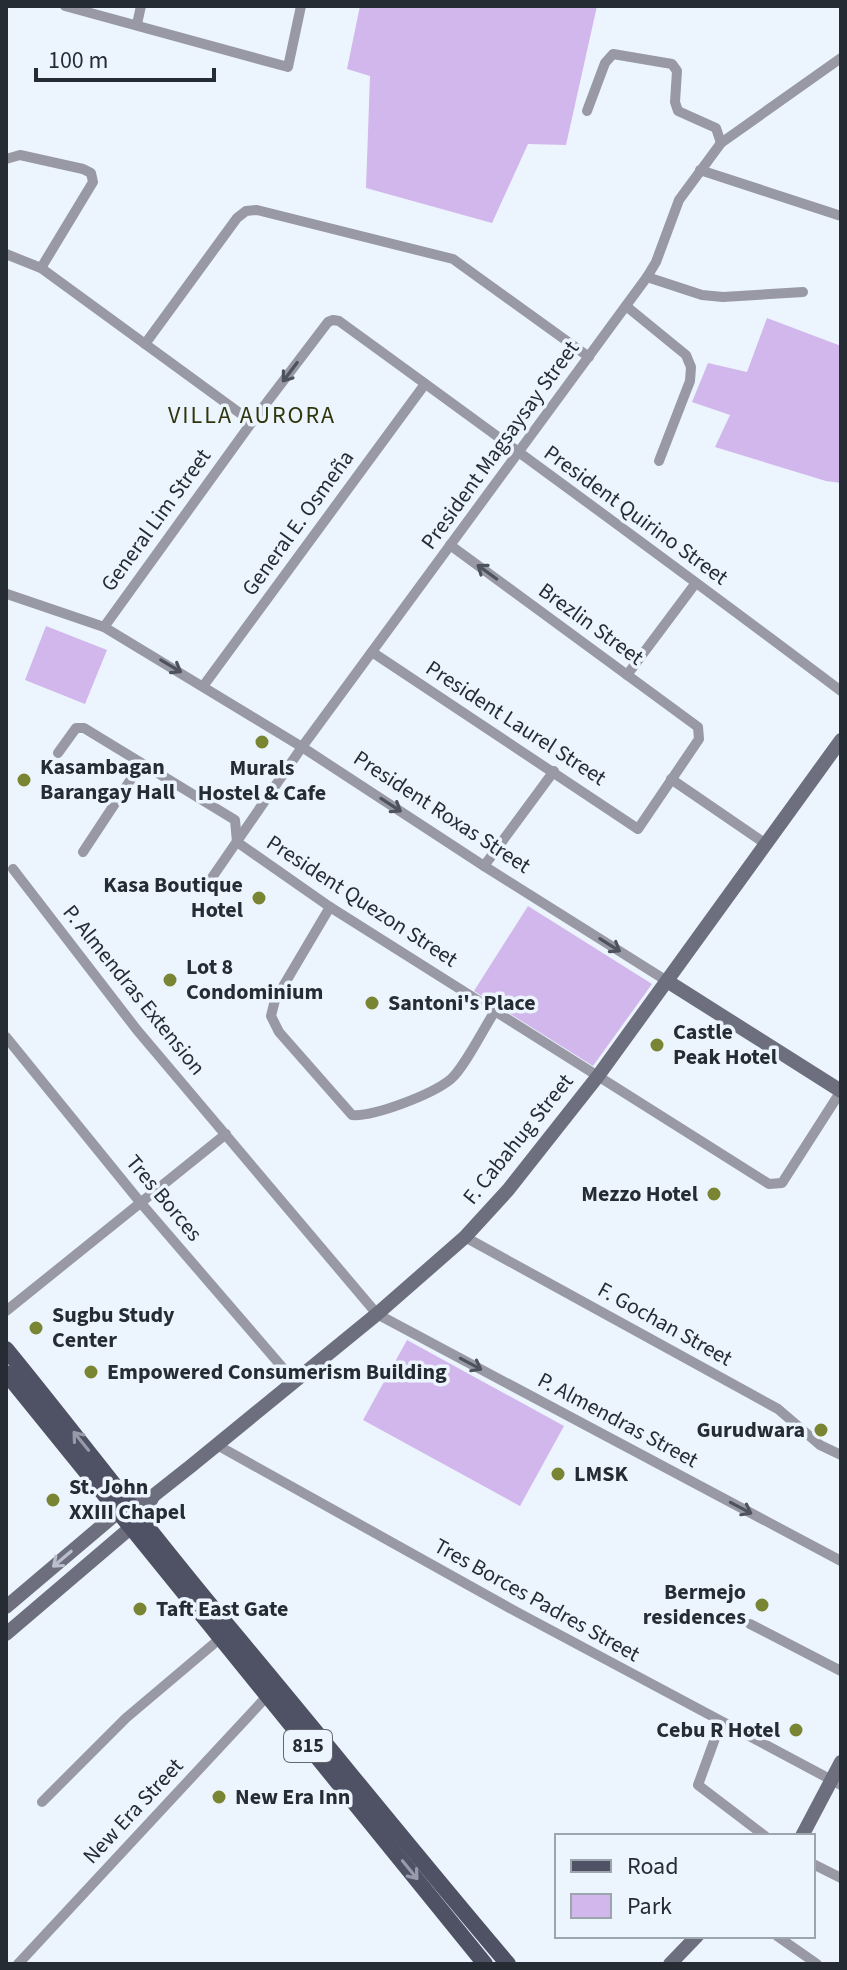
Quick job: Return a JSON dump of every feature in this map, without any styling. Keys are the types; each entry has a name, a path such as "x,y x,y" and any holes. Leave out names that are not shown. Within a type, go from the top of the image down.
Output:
{"main road":[{"name":"F. Cabahug Street","path":"124,1507 153,1496 377,1314 465,1237 508,1190 598,1076 841,740"},
{"name":"President Roxas Street","path":"667,981 841,1091"},
{"name":"815","path":"6,1349 124,1507"},
{"name":"815","path":"6,1373 124,1507 226,1633 482,1962"},
{"name":"F. Cabahug Street","path":"137,1523 153,1496"},
{"path":"6,1607 124,1507"},
{"path":"6,1634 137,1523"},
{"name":"815","path":"272,1690 341,1759 508,1964"},
{"path":"803,1834 837,1783 841,1762"},
{"path":"670,1964 695,1938"}],"street":[{"path":"65,6 288,67 301,6"},
{"path":"137,24 141,6"},
{"path":"587,111 605,63 613,54 672,64 677,71 675,102 678,111 716,128 721,143"},
{"name":"President Magsaysay Street","path":"209,882 302,747 647,277 656,262 679,200 700,170 721,143 841,58"},
{"path":"6,159 20,155 91,173 93,182 41,268"},
{"path":"700,170 841,216"},
{"path":"145,344 237,218 246,211 257,210 453,259 589,357"},
{"path":"6,254 41,268 252,422"},
{"path":"647,277 702,295 723,297 803,292"},
{"path":"626,306 686,355 691,367 690,381 659,461"},
{"name":"President Quirino Street","path":"328,322 339,321 841,691"},
{"name":"General Lim Street","path":"104,627 328,322"},
{"name":"General E. Osmeña","path":"204,685 425,384"},
{"name":"Brezlin Street","path":"450,545 698,727 699,739 671,779"},
{"path":"627,675 695,584"},
{"name":"President Roxas Street","path":"7,594 104,627 204,685 667,981"},
{"name":"President Laurel Street","path":"372,652 638,829 671,779"},
{"name":"President Quezon Street","path":"58,753 76,728 89,731 235,820 237,842 330,907 769,1184 782,1183 841,1091"},
{"path":"83,852 141,764"},
{"path":"484,866 554,771"},
{"path":"671,779 766,844"},
{"name":"P. Almendras Extension","path":"13,869 115,1002 377,1314"},
{"path":"330,907 275,1000 271,1016 279,1032 352,1115 379,1113 453,1078 495,1011"},
{"name":"Tres Borces","path":"6,1037 140,1202 295,1382"},
{"path":"6,1311 226,1134"},
{"name":"F. Gochan Street","path":"465,1237 778,1409 820,1445 841,1455"},
{"name":"P. Almendras Street","path":"377,1314 841,1561"},
{"name":"Tres Borces Padres Street","path":"217,1445 452,1577 837,1783"},
{"path":"750,1624 841,1671"},
{"path":"42,1802 126,1718 226,1633"},
{"name":"New Era Street","path":"18,1964 272,1690"},
{"path":"721,1722 698,1785 762,1834"},
{"path":"815,1865 841,1878"},
{"path":"780,1938 817,1964"},
{"path":"482,1962 490,1943"}],"green space":[{"path":"360,6 597,6 566,145 528,144 492,223 366,188 370,76 347,69"},
{"path":"767,318 841,346 841,483 715,447 730,415 692,402 708,363 747,372"},
{"path":"46,626 107,650 85,704 25,680"},
{"path":"528,906 652,984 593,1066 474,991"},
{"path":"407,1340 564,1426 520,1506 363,1420"}],"place":[{"name":"Murals Hostel & Cafe","path":"262,742"},
{"name":"Kasambagan Barangay Hall","path":"24,780"},
{"name":"Kasa Boutique Hotel","path":"259,898"},
{"name":"Lot 8 Condominium","path":"170,980"},
{"name":"Santoni's Place","path":"372,1003"},
{"name":"Castle Peak Hotel","path":"657,1045"},
{"name":"Mezzo Hotel","path":"714,1194"},
{"name":"Sugbu Study Center","path":"36,1328"},
{"name":"Empowered Consumerism Building","path":"91,1372"},
{"name":"Gurudwara","path":"821,1430"},
{"name":"LMSK","path":"558,1474"},
{"name":"St. John XXIII Chapel","path":"53,1500"},
{"name":"Bermejo residences","path":"762,1605"},
{"name":"Taft East Gate","path":"140,1609"},
{"name":"Cebu R Hotel","path":"796,1730"},
{"name":"New Era Inn","path":"219,1797"}],"district":[{"name":"VILLA AURORA","path":"252,415"}]}
